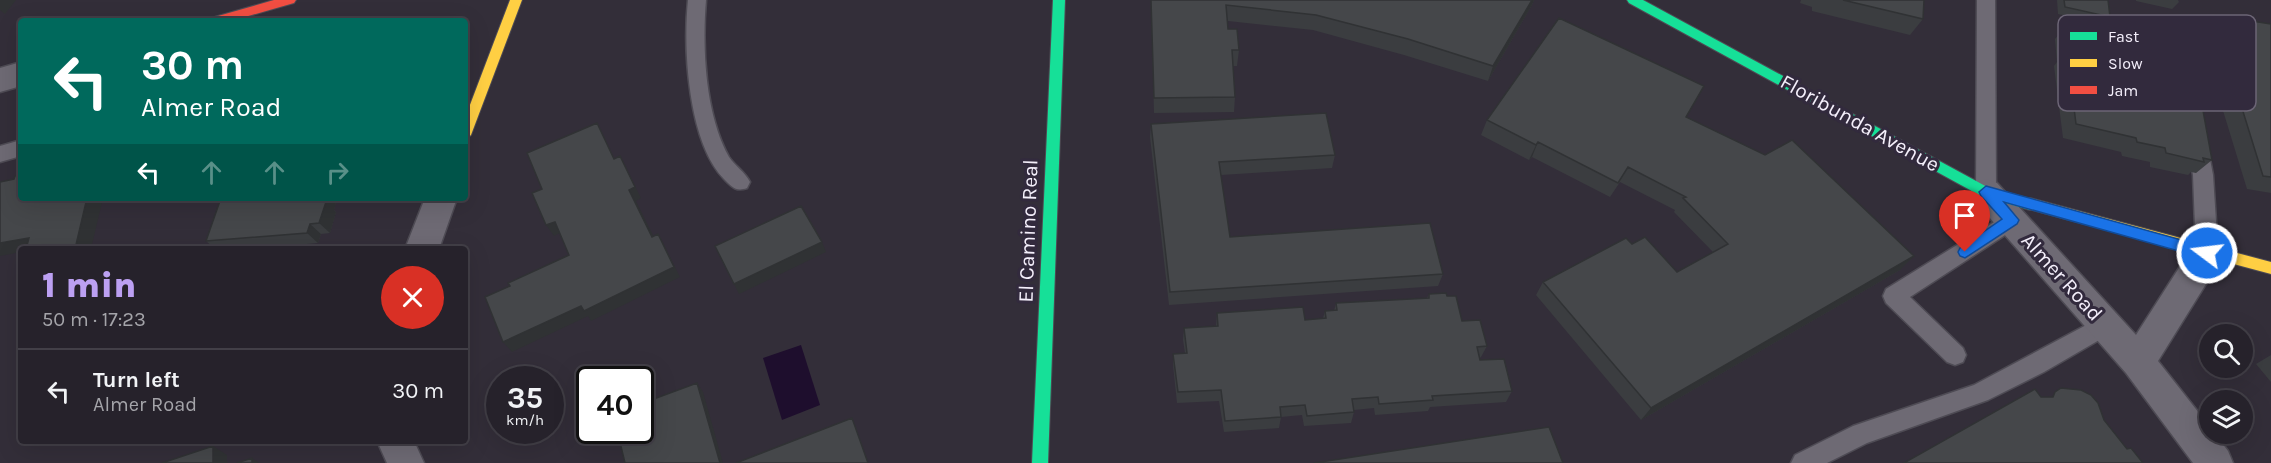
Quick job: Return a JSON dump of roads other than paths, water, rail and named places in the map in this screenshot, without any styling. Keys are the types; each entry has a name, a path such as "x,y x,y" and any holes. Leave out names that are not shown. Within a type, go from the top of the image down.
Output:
{"street":[{"path":"226,18 291,0"},
{"path":"468,127 516,0"},
{"name":"El Camino Real","path":"1040,463 1059,0"},
{"name":"Floribunda Avenue","path":"1633,0 1986,192 2207,253 2271,268"},
{"path":"0,80 18,75"},
{"name":"Almer Road","path":"1986,192 2138,362 2215,463"},
{"path":"423,246 440,201"},
{"path":"2138,362 2207,253"},
{"path":"396,444 406,463"}],"lane":[{"path":"698,0 694,27 704,113 722,163 740,182"},
{"path":"1986,0 1986,192"},
{"path":"2191,111 2203,175 2207,253"},
{"path":"0,154 18,149"},
{"path":"1955,355 1894,296 2012,220"},
{"path":"1803,463 1861,434 1980,393 2036,365 2105,325"}]}
